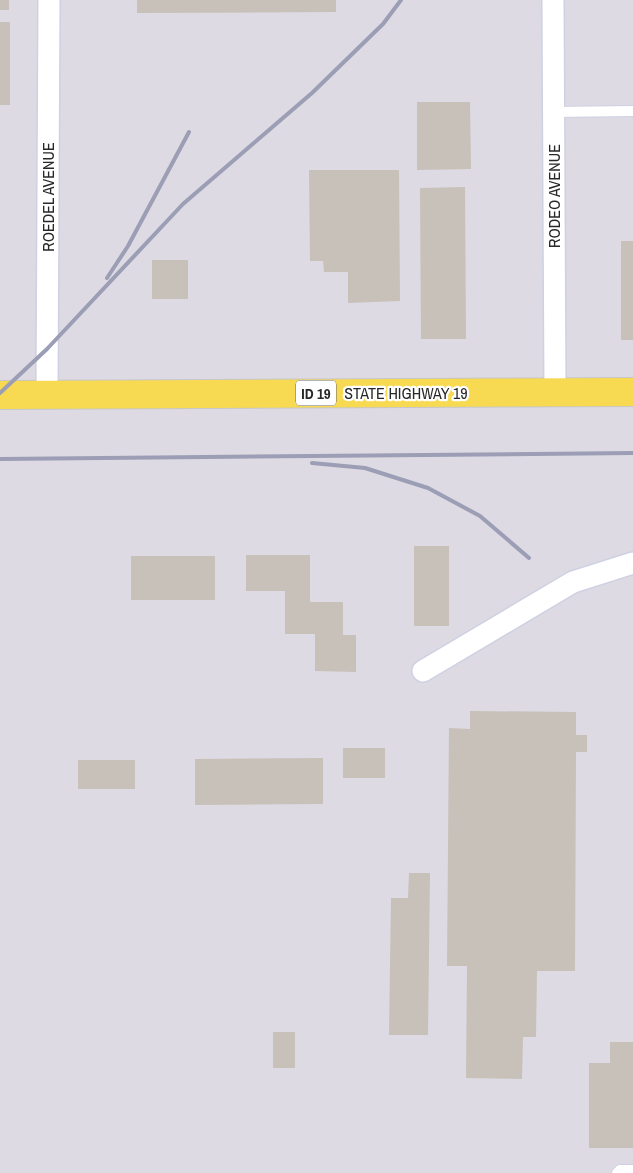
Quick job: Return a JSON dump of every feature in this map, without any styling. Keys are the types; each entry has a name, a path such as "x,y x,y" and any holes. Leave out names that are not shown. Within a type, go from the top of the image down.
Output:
{"main road":[{"name":"STATE HIGHWAY 19","path":"0,394 633,392"}],"street":[{"name":"ROEDEL AVENUE","path":"47,394 49,0"},
{"name":"RODEO AVENUE","path":"553,0 555,392"},
{"path":"423,671 572,582 633,563"}],"lane":[{"path":"553,112 633,111"},
{"path":"617,1173 620,1170 633,1170"}],"shaded area":[{"path":"0,0 633,0 633,1173 0,1173"}],"building":[{"path":"0,0 9,0 9,10 0,10"},
{"path":"137,0 336,0 336,12 137,13"},
{"path":"0,22 10,22 10,105 0,105"},
{"path":"417,102 470,102 471,169 417,170"},
{"path":"309,170 399,170 400,301 348,303 348,272 324,272 323,261 310,261"},
{"path":"465,187 466,339 421,339 420,188"},
{"path":"621,241 633,241 633,340 621,340"},
{"path":"152,260 188,260 188,299 152,299"},
{"path":"414,546 449,546 449,626 414,626"},
{"path":"246,555 310,555 310,602 343,602 343,635 356,635 356,672 315,671 315,634 285,634 285,591 246,591"},
{"path":"131,556 215,556 215,600 131,600"},
{"path":"470,711 576,712 576,735 587,735 587,752 576,752 575,971 537,971 536,1037 523,1037 522,1079 466,1078 467,966 447,966 449,728 470,729"},
{"path":"343,748 385,748 385,778 343,778"},
{"path":"323,758 323,804 195,805 195,759"},
{"path":"78,760 135,760 135,789 78,789"},
{"path":"409,873 430,873 428,1035 389,1035 391,898 408,898"},
{"path":"273,1032 295,1032 295,1068 273,1068"},
{"path":"610,1042 633,1042 633,1148 589,1148 589,1063 610,1063"}],"railway":[{"path":"0,393 47,349 183,204 312,93 383,24 401,0"},
{"path":"107,278 128,246 189,132"},
{"path":"0,459 633,453"},
{"path":"312,463 365,468 428,488 480,516 529,558"}]}
